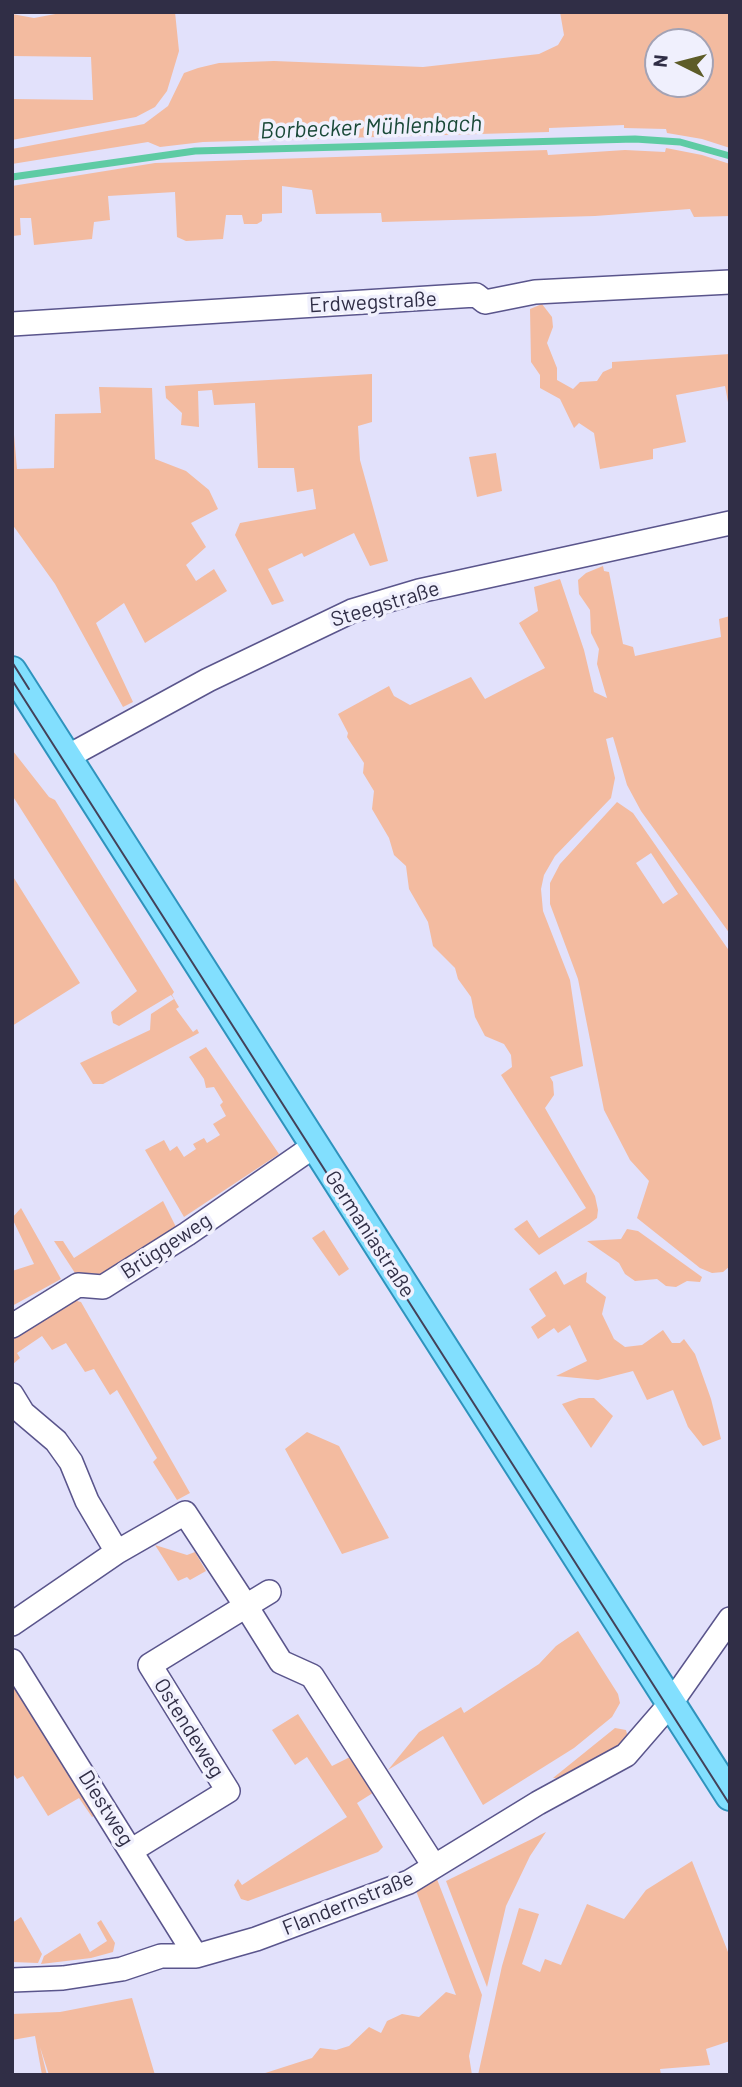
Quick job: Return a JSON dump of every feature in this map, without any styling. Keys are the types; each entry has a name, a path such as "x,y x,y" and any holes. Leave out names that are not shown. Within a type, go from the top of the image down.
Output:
{"main road":[{"name":"Germaniastraße","path":"12,671 314,1146 673,1701 730,1796"}],"street":[{"name":"Erdwegstraße","path":"12,324 476,295 485,302 535,292 730,282"},
{"name":"Steegstraße","path":"66,757 208,680 352,611 419,591 730,523"},
{"name":"Brüggeweg","path":"12,1326 78,1285 103,1287 187,1234 314,1146"},
{"path":"12,1395 23,1413 56,1441 71,1462 87,1501 117,1552"},
{"path":"13,1620 117,1552 185,1513 281,1662 312,1676 434,1866"},
{"name":"Ostendeweg","path":"132,1850 228,1791 150,1665 269,1592"},
{"name":"Flandernstraße","path":"12,1980 122,1969 161,1956 195,1956 256,1939 389,1889 434,1866 626,1755 673,1701 730,1619"},
{"name":"Diestweg","path":"12,1661 132,1850 150,1886 195,1956"}],"shaded area":[{"path":"66,12 175,12 179,51 167,91 155,107 136,117 12,140 12,99 93,100 91,57 12,56 12,14 34,18"},
{"path":"560,12 730,12 730,148 702,139 667,133 666,129 624,128 624,125 549,128 549,132 203,142 160,147 148,142 12,164 12,149 144,124 168,106 184,73 219,63 274,61 423,67 539,54 558,45 564,35"},
{"path":"666,148 730,164 730,216 694,217 690,209 595,216 382,222 381,213 316,214 312,190 282,186 282,213 262,214 262,221 257,224 244,224 242,215 226,215 223,239 186,241 177,237 175,192 108,196 110,220 94,222 92,239 34,245 31,218 20,218 21,235 13,236 12,186 155,163 547,150 548,155 625,150 665,152"},
{"path":"542,304 552,317 553,327 547,343 557,368 557,380 573,389 580,382 597,381 603,372 612,368 612,362 730,354 730,413 725,386 676,395 686,442 653,449 653,459 600,469 594,433 579,423 574,428 560,399 540,388 540,375 531,362 530,309"},
{"path":"372,374 372,422 358,426 360,460 388,561 370,566 354,533 304,557 302,553 268,569 284,601 272,605 235,535 240,523 316,509 313,489 297,492 294,468 258,468 255,403 214,405 212,390 198,391 199,427 181,425 182,413 166,398 165,386"},
{"path":"99,387 152,388 155,459 186,471 209,490 218,509 191,523 206,547 186,565 196,581 214,569 227,591 145,643 124,603 96,623 133,702 123,707 55,584 12,524 12,412 17,469 54,468 55,414 101,413"},
{"path":"496,453 502,491 477,497 469,457"},
{"path":"603,566 604,571 609,572 623,644 633,647 635,656 721,637 719,619 730,616 730,934 641,811 627,785 613,737 606,739 615,778 611,798 555,856 544,875 541,889 543,911 570,980 583,1066 550,1077 554,1095 545,1108 595,1196 597,1218 539,1255 514,1229 527,1220 539,1238 586,1208 501,1075 512,1067 511,1055 504,1044 485,1036 475,1017 471,997 458,979 455,968 433,946 428,922 409,889 406,866 394,855 389,838 372,809 374,791 363,773 364,763 347,737 348,733 338,714 389,686 394,696 410,705 471,677 485,699 545,668 519,623 538,611 534,587 560,579 584,650 594,692 607,698 597,664 599,649 591,633 590,610 579,594 578,580 586,573"},
{"path":"13,751 49,797 55,800 174,992 172,995 179,1007 176,1009 193,1032 197,1029 199,1033 103,1084 93,1084 80,1063 150,1030 151,1014 174,999 171,995 119,1026 113,1023 111,1012 137,991 12,795"},
{"path":"617,802 633,813 730,952 730,1266 723,1272 712,1273 700,1268 637,1218 649,1181 630,1160 604,1110 578,979 550,904 550,883 560,864","holes":["651,853 678,894 663,904 636,863"]},
{"path":"12,875 80,983 12,1026"},
{"path":"206,1047 279,1154 184,1217 145,1150 164,1140 170,1151 177,1146 184,1157 196,1149 193,1144 204,1138 207,1143 220,1135 213,1124 226,1116 220,1105 223,1102 214,1087 206,1088 204,1079 189,1057"},
{"path":"163,1201 178,1231 103,1279 75,1273 54,1241 63,1241 74,1258"},
{"path":"21,1208 61,1279 12,1306 12,1271 34,1264 12,1218"},
{"path":"627,1229 638,1231 702,1277 700,1282 687,1281 676,1287 666,1286 657,1279 635,1281 625,1274 619,1263 587,1241 621,1239"},
{"path":"324,1230 349,1269 339,1276 312,1238"},
{"path":"556,1271 564,1285 587,1272 586,1282 606,1297 602,1314 614,1339 625,1347 642,1345 663,1330 672,1343 680,1343 684,1339 695,1354 711,1399 721,1439 703,1446 688,1427 673,1390 647,1400 633,1371 598,1380 556,1376 587,1361 570,1325 558,1333 554,1328 538,1339 531,1327 546,1316 529,1289"},
{"path":"73,1300 81,1302 190,1493 177,1500 153,1462 157,1458 117,1390 110,1395 94,1369 85,1372 66,1343 52,1350 42,1336 17,1353 20,1358 12,1365 12,1335"},
{"path":"579,1398 594,1398 613,1416 591,1448 562,1404"},
{"path":"307,1432 339,1446 389,1538 342,1554 285,1449"},
{"path":"155,1545 187,1555 195,1552 206,1571 190,1580 187,1577 178,1581"},
{"path":"578,1631 618,1694 620,1703 612,1717 574,1748 483,1805 443,1736 388,1770 419,1732 461,1707 464,1713 539,1664 556,1646"},
{"path":"12,1672 101,1812 92,1817 79,1798 48,1816 23,1776 17,1779 12,1772"},
{"path":"298,1714 332,1766 354,1755 376,1791 357,1803 383,1847 378,1852 248,1901 241,1899 234,1885 238,1879 242,1885 347,1817 307,1757 295,1765 272,1730"},
{"path":"615,1728 626,1730 628,1738 607,1756 566,1779 553,1778"},
{"path":"546,1832 530,1856 506,1906 487,1987 446,1881"},
{"path":"692,1861 730,1957 730,2041 706,2049 710,2065 660,2069 661,2075 478,2075 502,1966 519,1908 539,1914 522,1964 540,1972 545,1959 561,1965 587,1904 624,1919 646,1890"},
{"path":"433,1869 482,1995 469,2056 472,2075 259,2075 312,2058 320,2048 336,2050 349,2046 369,2027 381,2033 387,2021 402,2014 419,2017 446,1992 456,1995 413,1883"},
{"path":"21,1917 42,1954 38,1963 12,1962 12,1923"},
{"path":"101,1920 115,1943 113,1952 91,1958 41,1964 44,1956 80,1933 90,1952 107,1941 97,1923"},
{"path":"132,1998 155,2075 49,2075 40,2047 47,2075 42,2075 35,2036 12,2040 12,2014 60,2012"}],"waterway":[{"name":"Borbecker Mühlenbach","path":"12,177 195,151 635,139 680,142 730,156"}],"tram line":[{"path":"12,662 29,689"},
{"path":"12,680 730,1805"}]}
